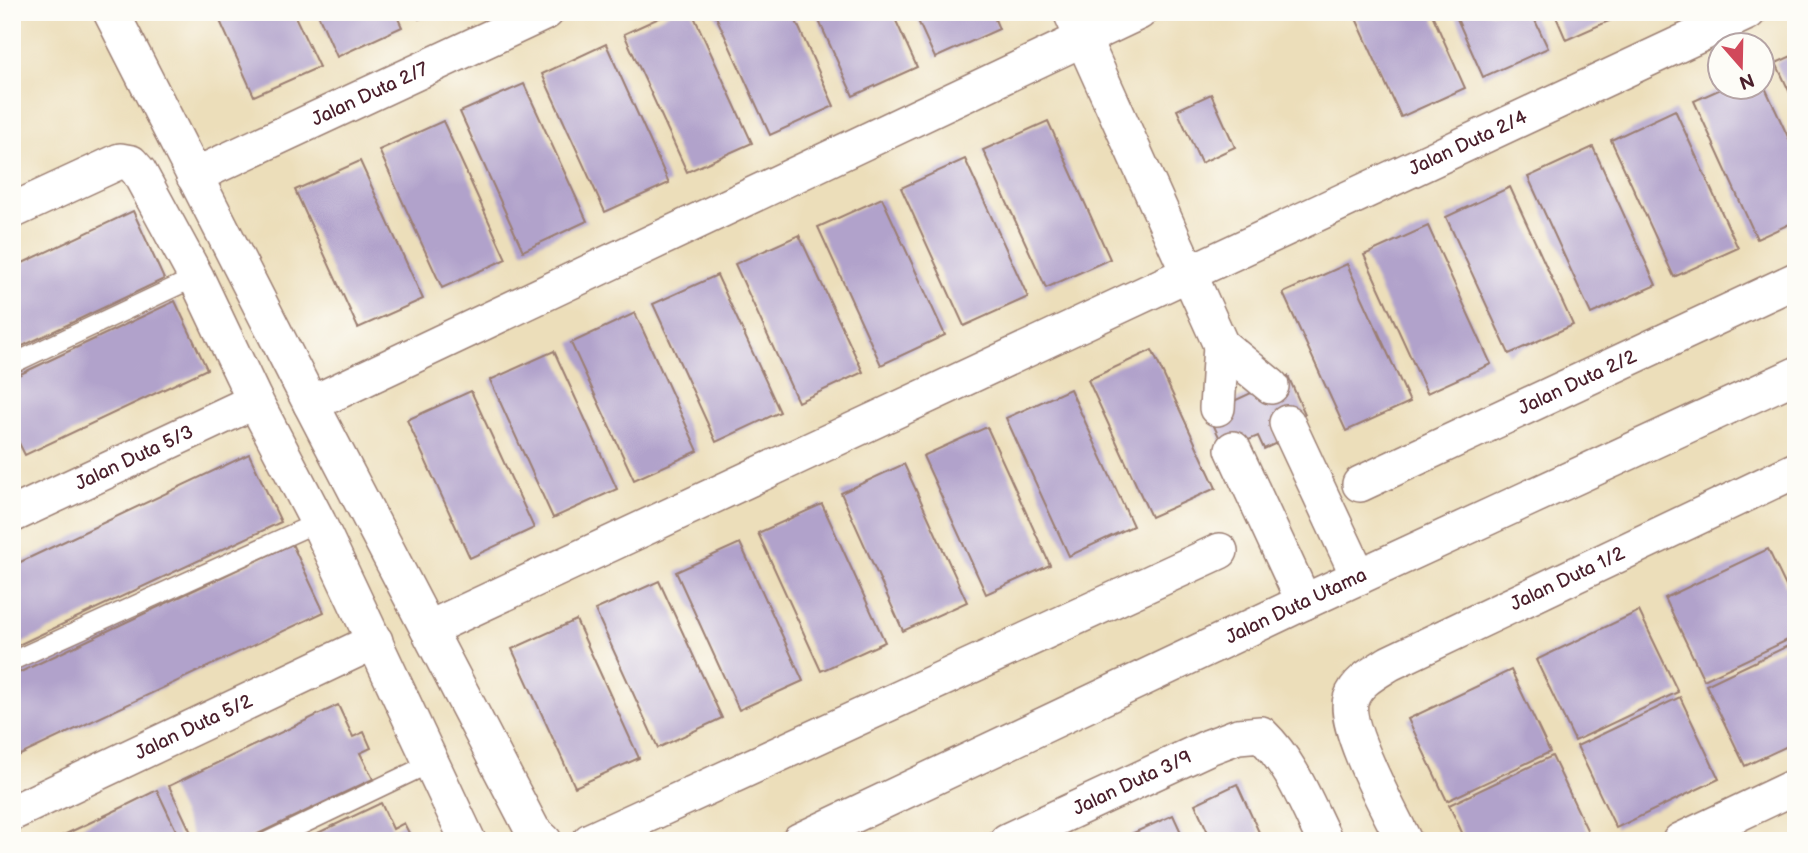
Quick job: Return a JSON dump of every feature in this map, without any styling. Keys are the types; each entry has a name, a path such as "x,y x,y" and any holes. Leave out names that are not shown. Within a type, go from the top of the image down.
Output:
{"street":[{"path":"111,12 533,831 544,841"},
{"name":"Jalan Duta 2/7","path":"194,176 546,12"},
{"path":"311,404 1077,25 1139,12"},
{"name":"Jalan Duta 2/4","path":"428,629 1748,12"},
{"path":"1077,25 1221,345 1271,386"},
{"path":"12,212 120,161 131,163 139,172 196,277 255,401 318,522 468,841"},
{"name":"Jalan Duta 2/2","path":"1360,484 1796,280"},
{"path":"1217,408 1221,345"},
{"name":"Jalan Duta Utama","path":"799,841 1304,601 1796,375"},
{"name":"Jalan Duta 5/3","path":"12,515 255,401"},
{"path":"1287,424 1359,577"},
{"path":"1233,449 1304,601"},
{"name":"Jalan Duta 1/2","path":"1404,841 1352,723 1350,700 1365,679 1390,663 1796,470"},
{"path":"590,841 1220,551"},
{"name":"Jalan Duta 5/2","path":"12,813 374,640"},
{"name":"Jalan Duta 3/9","path":"1007,841 1209,747 1238,736 1261,734 1279,751 1292,772 1325,841"},
{"path":"1680,841 1796,786"}],"lane":[{"path":"12,364 196,277"},
{"path":"12,661 318,522"},
{"path":"268,841 431,764"}],"building":[{"path":"216,12 293,12 319,67 254,96"},
{"path":"317,12 395,12 402,27 337,57"},
{"path":"416,12 433,12 419,19"},
{"path":"672,12 692,12 752,143 687,172 624,34"},
{"path":"714,12 792,12 834,106 770,135"},
{"path":"815,12 892,12 917,67 853,96"},
{"path":"914,12 992,12 999,29 935,58"},
{"path":"1353,12 1431,12 1465,88 1401,117"},
{"path":"1454,12 1531,12 1548,48 1483,77"},
{"path":"1554,12 1629,12 1566,40"},
{"path":"606,44 669,183 605,212 542,74"},
{"path":"1796,54 1796,106 1776,63"},
{"path":"524,84 587,221 523,251 460,112"},
{"path":"1211,94 1235,147 1201,163 1177,110"},
{"path":"1706,96 1706,102 1772,102 1796,154 1796,221 1757,239 1694,101"},
{"path":"1675,110 1738,248 1674,277 1611,140"},
{"path":"443,121 506,259 442,288 379,150"},
{"path":"1048,121 1110,259 1046,288 983,150"},
{"path":"1593,147 1656,285 1591,314 1528,177"},
{"path":"965,159 1028,297 964,326 901,188"},
{"path":"360,161 423,299 358,328 295,190"},
{"path":"1510,187 1573,325 1509,354 1446,217"},
{"path":"882,198 945,335 881,365 818,227"},
{"path":"133,211 164,279 12,351 12,268"},
{"path":"1428,226 1491,364 1427,393 1364,255"},
{"path":"799,235 863,372 798,402 735,264"},
{"path":"1347,264 1410,402 1346,431 1283,293"},
{"path":"717,275 780,412 716,442 653,304"},
{"path":"175,301 207,369 25,455 12,429 12,378"},
{"path":"635,313 698,451 634,480 571,343"},
{"path":"1152,350 1216,488 1151,517 1088,380"},
{"path":"554,351 617,489 553,518 490,380"},
{"path":"1288,376 1305,414 1273,429 1279,442 1264,449 1258,436 1225,450 1208,413"},
{"path":"1070,389 1133,526 1069,556 1006,418"},
{"path":"471,391 534,528 470,558 407,420"},
{"path":"987,427 1050,565 986,594 923,456"},
{"path":"249,454 281,522 12,648 12,566"},
{"path":"904,464 967,602 903,631 841,493"},
{"path":"822,504 885,642 821,671 758,533"},
{"path":"740,543 803,681 739,710 676,572"},
{"path":"292,544 324,612 12,759 12,676"},
{"path":"1768,549 1796,607 1796,636 1704,680 1665,598"},
{"path":"659,581 722,718 658,748 595,610"},
{"path":"1639,611 1678,692 1575,741 1536,660"},
{"path":"576,620 639,758 575,787 512,649"},
{"path":"1796,642 1796,742 1745,766 1706,685"},
{"path":"1511,670 1550,752 1447,801 1408,719"},
{"path":"1680,697 1719,779 1616,828 1577,746"},
{"path":"338,705 353,737 364,732 371,748 360,753 373,779 243,841 195,841 169,786"},
{"path":"1552,756 1591,838 1585,841 1466,841 1449,805"},
{"path":"1237,784 1263,841 1212,841 1195,804"},
{"path":"157,790 181,841 51,841 123,807"},
{"path":"381,803 393,829 404,823 412,839 301,841"},
{"path":"1173,815 1185,841 1134,841 1131,834"}]}
